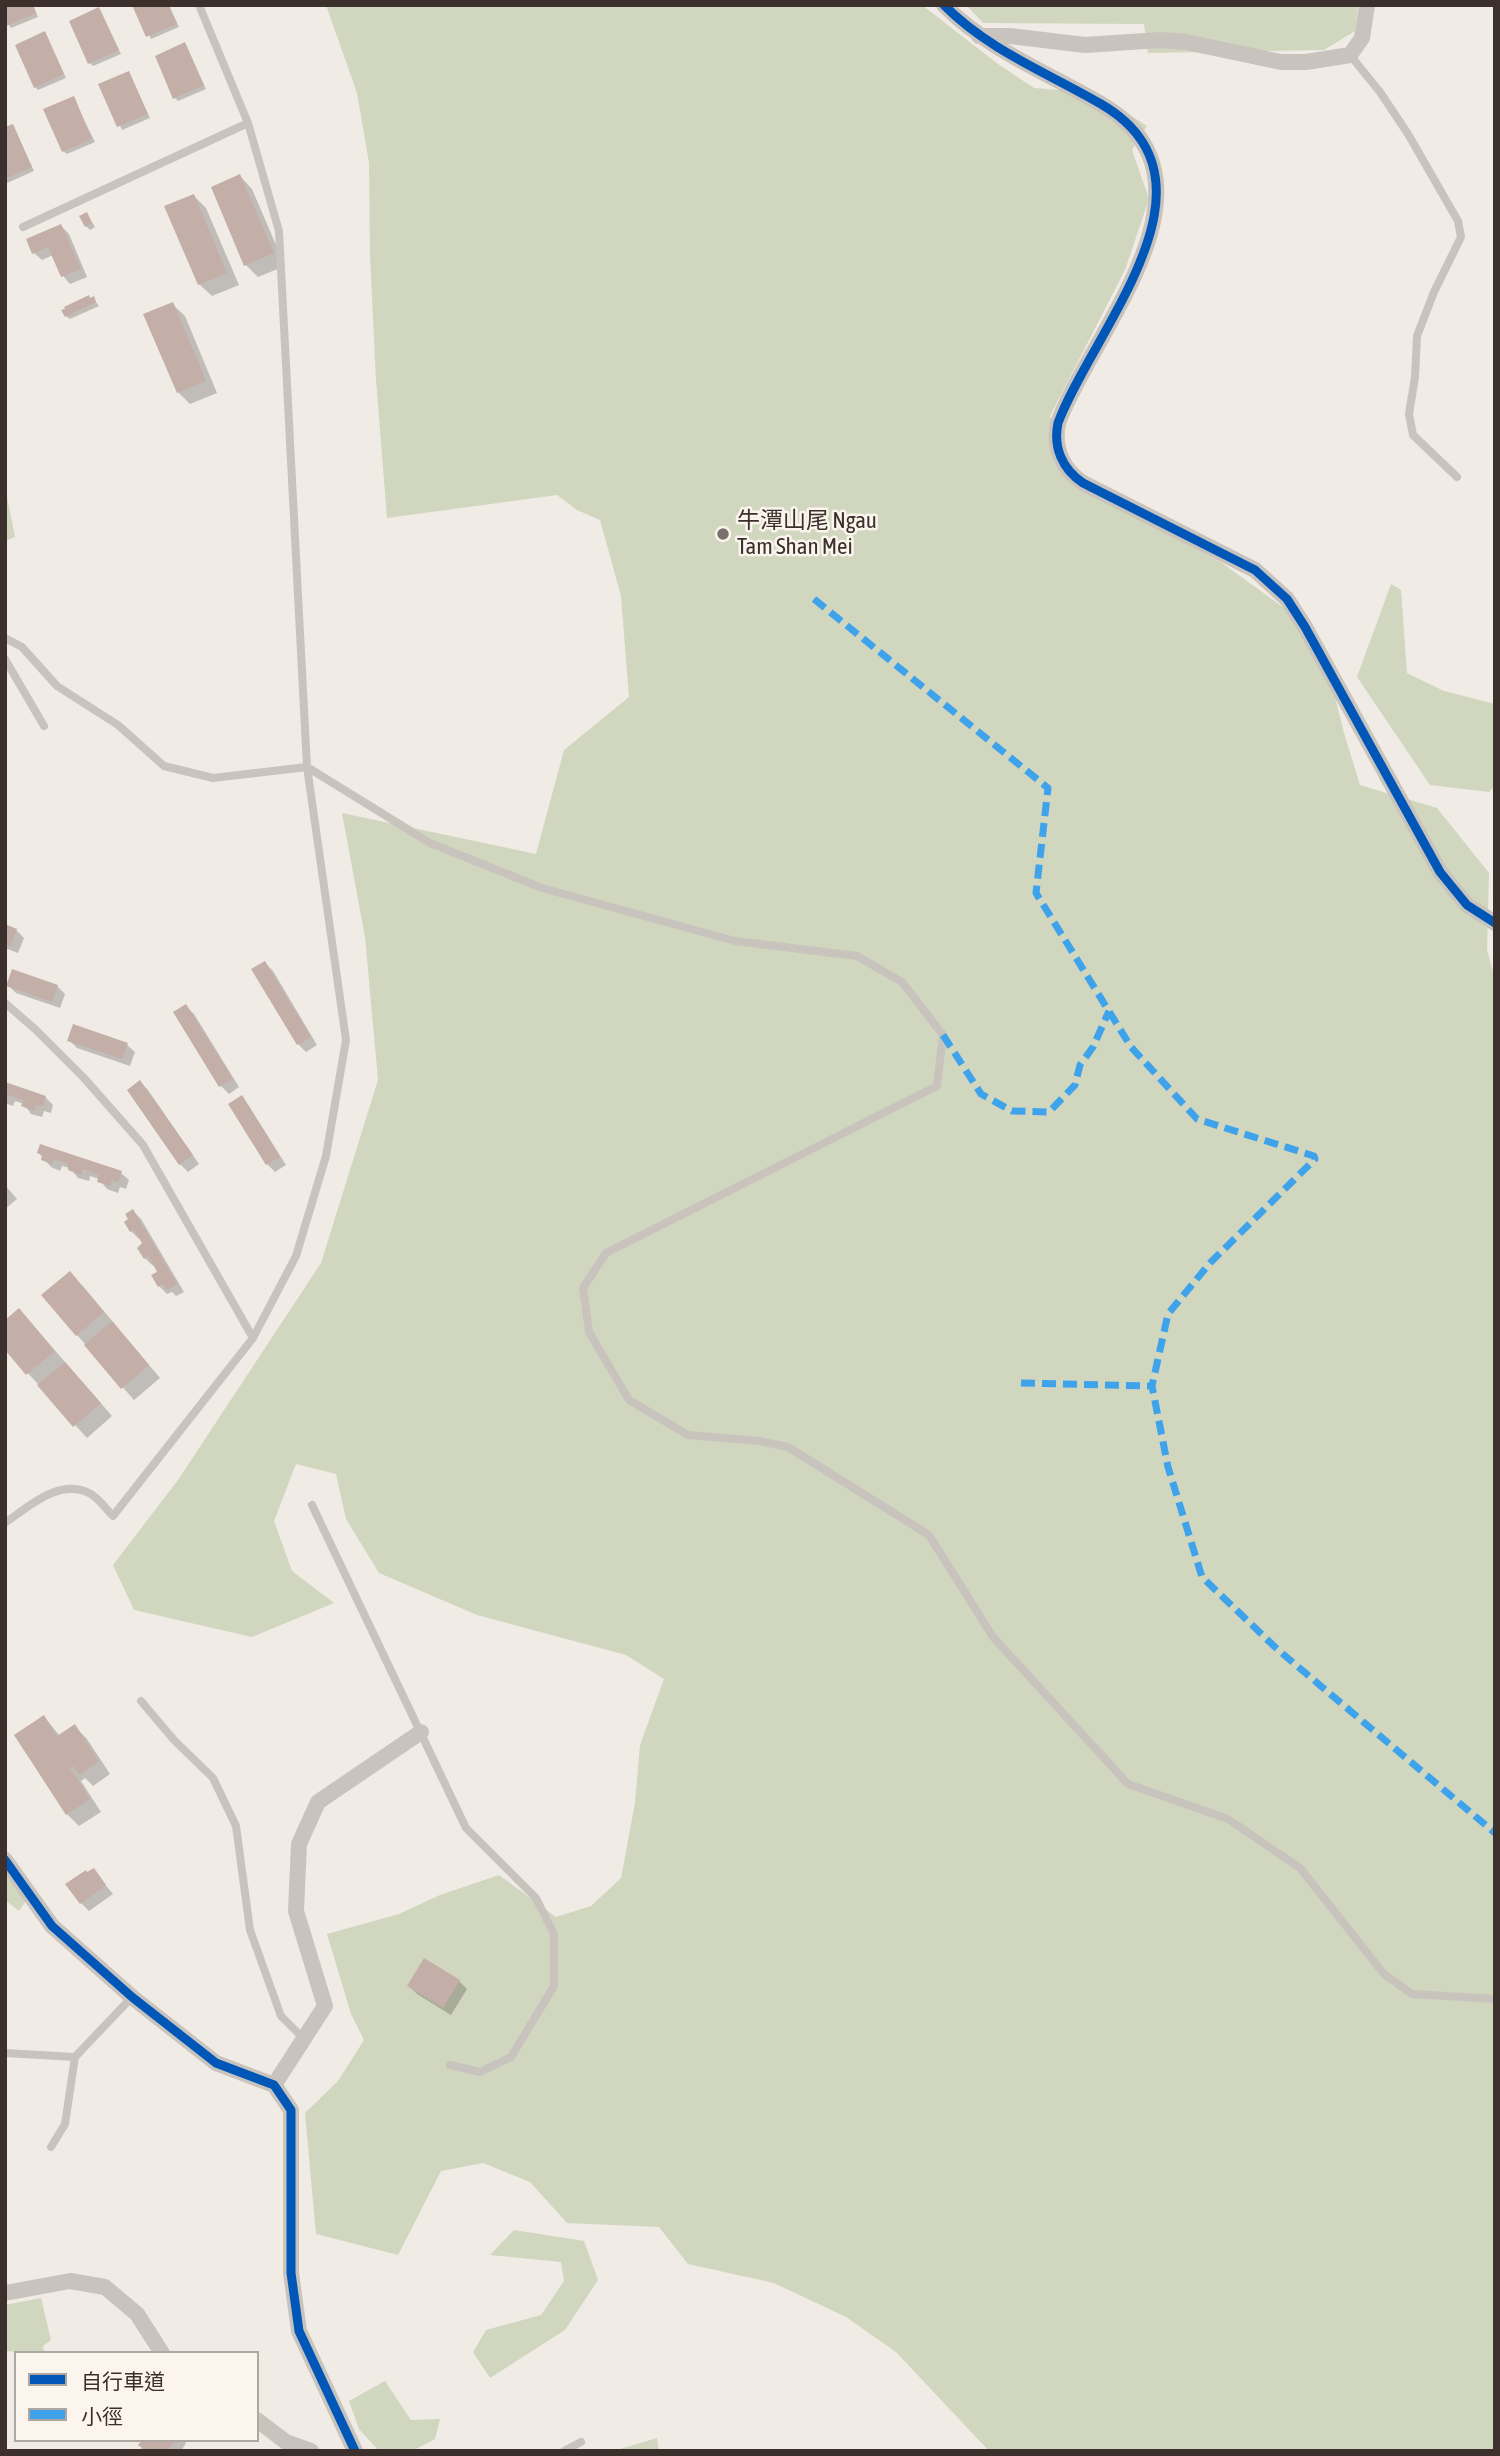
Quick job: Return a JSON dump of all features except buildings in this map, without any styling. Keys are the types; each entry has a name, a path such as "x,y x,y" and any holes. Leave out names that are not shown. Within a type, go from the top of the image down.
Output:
{"street":[{"path":"944,5 979,36 1119,116 1143,141 1154,171 1154,210 1139,265 1058,423 1057,448 1065,465 1083,483 1236,559 1255,570 1277,589 1305,627 1440,872 1467,905 1495,923"},
{"path":"979,36 1010,36 1086,45 1186,41 1281,62 1306,62 1350,55 1362,38 1367,5"},
{"path":"274,2085 325,2006 296,1911 299,1844 318,1802 421,1732"},
{"path":"5,1860 52,1926 132,1997 216,2063 274,2085 291,2110 291,2273 299,2332 349,2447"},
{"path":"5,2292 70,2281 105,2287 137,2314 161,2351"},
{"path":"259,2422 286,2442 311,2451"}],"lane":[{"path":"5,1523 43,1496 68,1488 90,1493 113,1516 253,1338 296,1256 326,1156 346,1040 307,767 279,231 248,123 199,5"},
{"path":"1350,55 1380,92 1408,134 1458,220 1461,237 1434,292 1417,336 1415,377 1409,414 1413,435 1457,477"},
{"path":"23,227 248,123"},
{"path":"5,638 22,647 57,686 118,724 164,766 213,778 307,767 430,843 542,888 736,941 857,956 902,982 943,1035 937,1086 606,1253 583,1288 589,1332 629,1400 688,1435 759,1441 788,1447 929,1535 993,1637 1128,1784 1228,1819 1300,1868 1384,1974 1412,1994 1495,1999"},
{"path":"5,659 44,726"},
{"path":"5,1003 36,1029 84,1078 143,1145 253,1338"},
{"path":"312,1504 466,1828 536,1898 554,1934 554,1986 511,2057 480,2072 450,2065"},
{"path":"141,1701 174,1740 213,1778 236,1826 250,1930 281,2016 304,2039"},
{"path":"51,2147 65,2124 75,2057 132,1997"},
{"path":"5,2053 75,2057"},
{"path":"564,2451 581,2442"}],"green space":[{"path":"326,5 922,5 998,64 1034,88 1096,93 1147,126 1132,150 1149,199 1125,270 1050,416 1075,484 1222,563 1287,610 1331,681 1360,785 1437,808 1489,873 1487,950 1495,979 1495,2451 989,2451 896,2352 846,2317 774,2283 688,2264 659,2227 567,2223 530,2182 483,2163 441,2171 398,2255 316,2234 305,2113 338,2081 364,2040 351,2014 327,1934 399,1914 440,1895 499,1875 556,1917 591,1906 621,1878 635,1803 640,1745 664,1679 626,1655 477,1615 379,1573 346,1519 336,1474 296,1464 274,1521 292,1571 334,1603 252,1637 134,1610 113,1565 178,1480 321,1263 378,1080 365,937 342,813 536,854 564,750 629,697 621,596 600,520 577,510 557,495 387,518 376,380 369,163 357,93"},
{"path":"966,5 1358,5 1355,31 1324,50 1148,53 1144,24 983,23"},
{"path":"5,487 15,537 5,541"},
{"path":"1391,584 1401,590 1407,673 1444,691 1495,704 1495,786 1489,792 1430,785 1357,677"},
{"path":"5,1864 34,1889 19,1911 5,1900"},
{"path":"514,2230 584,2241 598,2280 565,2330 490,2378 473,2352 486,2330 541,2315 564,2281 561,2262 490,2255"},
{"path":"41,2298 51,2340 43,2346 44,2351 5,2351 5,2305"},
{"path":"385,2381 411,2420 440,2419 435,2439 414,2450 379,2451 359,2429 349,2401"},
{"path":"657,2438 659,2451 618,2451 620,2449"}],"marked path":[{"path":"814,599 1048,788 1036,893 1131,1047 1197,1119 1314,1156 1315,1159 1210,1263 1168,1314 1152,1386 1168,1467 1202,1577 1277,1649 1495,1833"},
{"path":"943,1035 981,1094 1012,1111 1049,1112 1075,1085 1080,1065 1093,1047 1109,1011"},
{"path":"1021,1383 1152,1386"}],"cycle path":[{"path":"944,5 961,21 999,48 1101,104 1138,136 1155,173 1154,215 1142,258 1058,423 1058,449 1065,464 1083,483 1255,570 1287,599 1440,872 1467,905 1495,923"},
{"path":"5,1860 52,1926 132,1997 216,2063 274,2085 291,2110 291,2273 299,2331 355,2451"}],"place":[{"name":"牛潭山尾 Ngau Tam Shan Mei","path":"723,534"}]}
